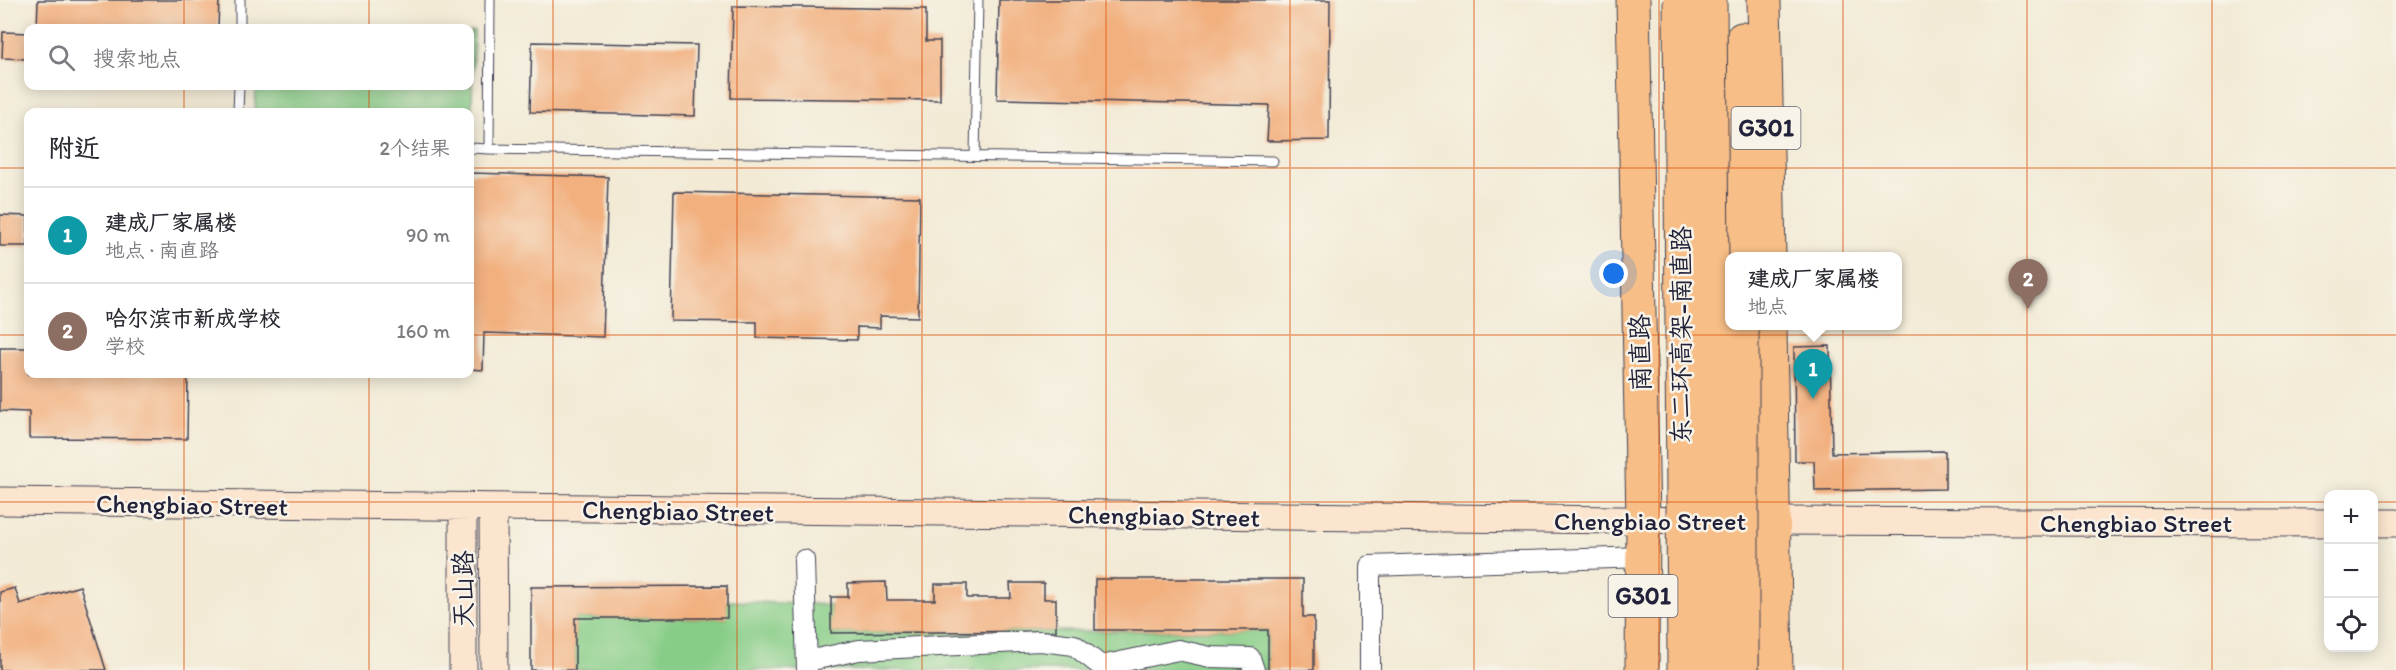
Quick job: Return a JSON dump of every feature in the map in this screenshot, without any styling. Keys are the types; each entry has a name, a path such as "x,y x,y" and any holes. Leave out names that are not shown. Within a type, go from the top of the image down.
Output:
{"highway":[{"name":"南直路","path":"1634,0 1643,521 1642,670"},
{"name":"东二环高架-南直路","path":"1680,0 1684,670"},
{"name":"东二环高架-南直路","path":"1710,0 1715,670"},
{"path":"1742,252 1743,0"},
{"name":"G301","path":"1764,0 1769,252"},
{"path":"1742,330 1743,670"},
{"path":"1770,330 1776,670"},
{"path":"1643,557 1659,607 1661,670"}],"street":[{"name":"Chengbiao Street","path":"0,501 463,509 1643,521 2324,523"},
{"name":"天山路","path":"463,509 463,670"},
{"name":"天山路","path":"493,509 494,670"},
{"path":"2378,523 2396,523"},
{"path":"1370,670 1370,566 1643,557"},
{"path":"804,560 810,665 859,650 1041,641 1074,645 1101,666 1178,650 1210,657 1250,658 1254,670"}],"lane":[{"path":"240,0 240,24"},
{"path":"489,149 490,0"},
{"path":"975,156 978,0"},
{"path":"238,90 238,108"},
{"path":"474,148 1273,161"}],"green space":[{"path":"256,90 472,90 472,108 255,108"},
{"path":"727,601 831,605 832,633 1268,630 1268,670 575,670 575,618 726,618"}],"building":[{"path":"38,0 219,0 218,24 37,24"},
{"path":"999,0 1330,0 1329,140 1267,141 1269,105 997,99"},
{"path":"733,6 926,9 926,41 940,41 940,100 731,98"},
{"path":"3,32 24,33 24,59 2,58"},
{"path":"532,42 697,45 695,116 530,112"},
{"path":"474,173 608,177 603,337 484,333 483,370 474,369"},
{"path":"674,192 920,197 918,317 880,316 880,328 857,327 857,340 757,338 757,322 671,321"},
{"path":"0,215 24,216 24,246 0,246"},
{"path":"1830,346 1832,453 1945,451 1945,489 1815,491 1814,461 1795,461 1794,347"},
{"path":"0,348 24,348 24,378 188,378 187,439 29,438 29,412 0,411"},
{"path":"1095,579 1303,579 1303,617 1314,617 1314,670 1268,670 1268,630 1095,630"},
{"path":"886,582 887,600 935,600 935,584 967,584 967,598 1011,598 1010,583 1044,583 1044,599 1056,599 1056,631 831,633 831,597 848,597 848,583"},
{"path":"80,586 106,670 0,670 0,592 15,588 20,604"},
{"path":"727,586 727,618 575,618 575,670 531,670 531,587"}],"place":[{"name":"哈尔滨市新成学校","path":"2028,309"},
{"name":"建成厂家属楼","path":"1813,399"}]}
